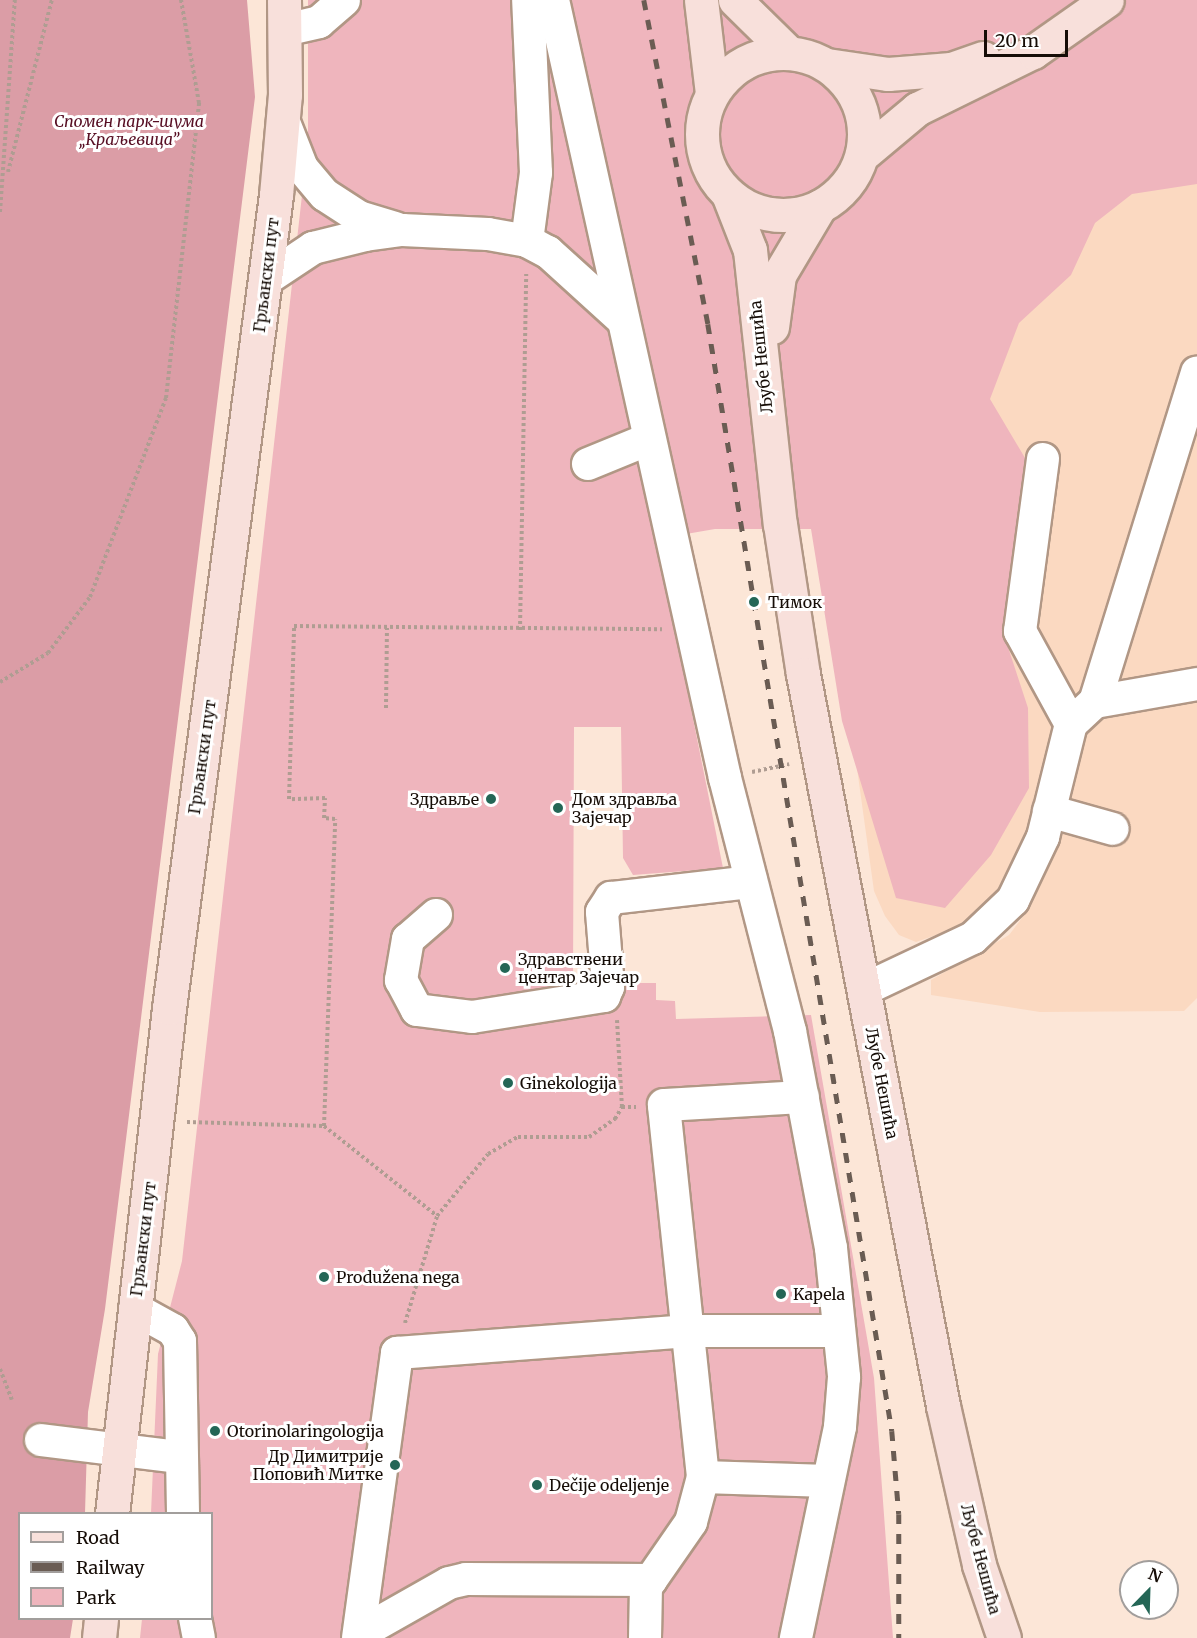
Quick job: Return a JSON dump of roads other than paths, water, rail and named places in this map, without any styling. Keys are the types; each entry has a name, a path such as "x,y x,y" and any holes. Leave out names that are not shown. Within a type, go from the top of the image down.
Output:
{"main road":[{"path":"701,0 712,93 703,121 703,150 728,194 756,210 777,214 820,206 843,189 862,156 917,109 1033,52 1107,0"},
{"path":"735,0 788,52 827,65 888,74 951,69 1005,47 1074,2"},
{"name":"Грљански пут","path":"112,1512 156,1121 265,280 283,120 285,15"},
{"path":"712,93 747,61 788,52"},
{"path":"827,65 850,87 861,108 862,156"},
{"name":"Љубе Нешића","path":"728,194 750,250 780,524 819,754 943,1406 980,1565 1004,1638"},
{"name":"Љубе Нешића","path":"780,524 772,304 779,275 820,206"},
{"path":"99,1638 101,1620"}],"street":[{"path":"285,15 319,22 344,0"},
{"path":"527,241 536,173 528,0"},
{"path":"553,0 691,628 803,1097 831,1248 837,1331 844,1377 828,1481 796,1638"},
{"path":"283,120 302,168 325,195 359,217 402,230 527,241 573,270 623,320"},
{"path":"265,280 314,248 402,230"},
{"path":"865,989 973,938 997,921 1029,870 1049,811 1071,724 1095,702 1185,454 1197,372"},
{"path":"588,464 649,439"},
{"path":"1043,459 1020,631 1071,724"},
{"path":"1095,702 1197,684"},
{"path":"1049,811 1113,829"},
{"path":"436,915 411,934 400,962 401,980 413,1008 452,1017 509,1001 604,996 608,987 602,912 611,898 751,882"},
{"path":"645,1638 643,1598 651,1580 691,1522 703,1477 692,1330 664,1105 803,1097"},
{"path":"135,1309 173,1330 180,1341 180,1457 183,1512"},
{"path":"358,1636 397,1353 692,1330 837,1331"},
{"path":"41,1440 180,1457"},
{"path":"703,1477 828,1481"},
{"path":"358,1636 449,1583 466,1580 651,1580"},
{"path":"195,1620 199,1638"}],"railway":[{"path":"644,0 708,324 892,1431 899,1514 899,1638"}],"place":[{"name":"Тимок","path":"754,602"},
{"name":"Здравље","path":"491,799"},
{"name":"Дом здравља Зајечар","path":"558,808"},
{"name":"Здравствени центар Зајечар","path":"505,968"},
{"name":"Ginekologija","path":"508,1083"},
{"name":"Produžena nega","path":"324,1277"},
{"name":"Kapela","path":"781,1294"},
{"name":"Otorinolaringologija","path":"215,1431"},
{"name":"Др Димитрије Поповић Митке","path":"395,1465"},
{"name":"Dečije odeljenje","path":"537,1485"}],"park label":[{"name":"Спомен парк-шума „Краљевица”","path":"129,130"}]}
